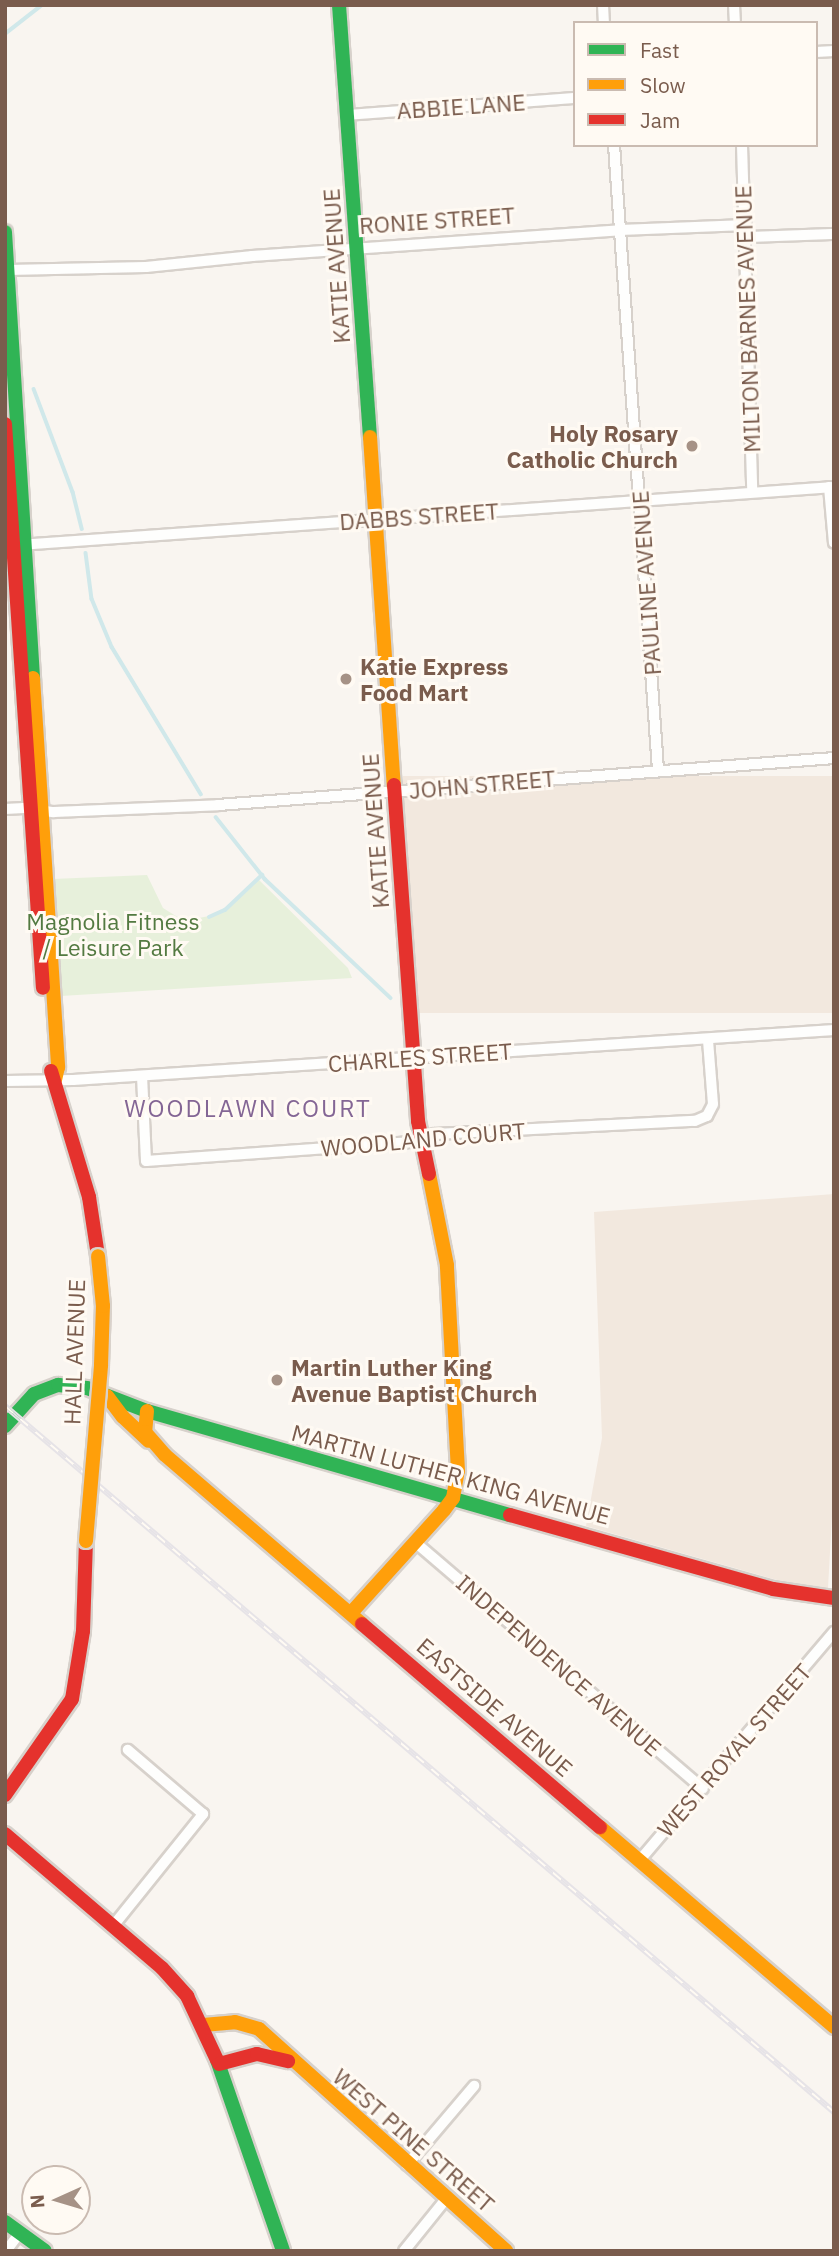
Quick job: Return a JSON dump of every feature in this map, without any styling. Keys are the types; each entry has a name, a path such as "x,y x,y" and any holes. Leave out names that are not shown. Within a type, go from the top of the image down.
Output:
{"street":[{"name":"KATIE AVENUE","path":"339,5 413,1057 421,1139 447,1265 458,1471 453,1498"},
{"name":"ABBIE LANE","path":"346,115 573,98"},
{"name":"PAULINE AVENUE","path":"614,147 658,770"},
{"name":"MILTON BARNES AVENUE","path":"741,147 747,237 752,492"},
{"name":"RONIE STREET","path":"7,270 146,267 620,229 746,225"},
{"name":"HALL AVENUE","path":"5,232 15,546"},
{"path":"747,237 834,234"},
{"name":"HALL AVENUE","path":"5,424 58,1067 54,1080 89,1197 103,1306 101,1365 86,1541 83,1631 72,1699 5,1795"},
{"path":"832,487 834,543"},
{"name":"DABBS STREET","path":"15,546 832,487"},
{"name":"JOHN STREET","path":"5,809 218,805 834,758"},
{"name":"CHARLES STREET","path":"5,1081 142,1076 834,1030"},
{"name":"WOODLAND COURT","path":"142,1076 146,1161 408,1142 435,1134 695,1121 707,1116 713,1104 708,1040"},
{"name":"MARTIN LUTHER KING AVENUE","path":"5,1426 34,1394 58,1385 87,1388 147,1411 773,1589 834,1598"},
{"name":"EASTSIDE AVENUE","path":"107,1396 123,1418 834,2027"},
{"path":"147,1411 145,1432 153,1444"},
{"path":"351,1613 453,1498"},
{"name":"INDEPENDENCE AVENUE","path":"415,1542 703,1789"},
{"name":"WEST ROYAL STREET","path":"639,1861 832,1638"},
{"path":"113,1926 203,1814 128,1750"},
{"path":"5,1835 180,1985 204,2025 284,2251"},
{"name":"WEST PINE STREET","path":"204,2025 234,2022 251,2025 269,2038 293,2063 506,2251"},
{"name":"WEST PINE STREET","path":"219,2064 257,2054 271,2055 293,2063"},
{"path":"407,2165 474,2086"},
{"path":"404,2251 446,2199"},
{"path":"5,2222 45,2251"},
{"path":"6,2251 19,2234"}],"shaded area":[{"path":"403,776 834,776 834,1013 403,1013"},
{"path":"834,1194 834,1481 828,1588 777,1580 586,1526 602,1438 594,1212"}],"green space":[{"name":"Magnolia Fitness / Leisure Park","path":"147,875 163,908 184,921 214,915 231,906 258,879 348,968 352,978 61,996 53,879"}],"waterway":[{"path":"5,34 42,5"},
{"path":"34,389 73,492 82,529"},
{"path":"86,553 92,599 112,647 201,794"},
{"path":"216,817 265,879 391,998"},
{"path":"209,917 225,910 262,875"}],"railway":[{"path":"5,1406 834,2112"}],"traffic: fast":[{"path":"339,5 370,437"},
{"path":"5,232 33,678"},
{"path":"5,1426 34,1394 58,1385 87,1388 147,1411 510,1515"},
{"path":"217,2060 283,2251"},
{"path":"5,2222 45,2251"}],"traffic: slow":[{"path":"370,437 394,785"},
{"path":"33,678 58,1067 55,1080"},
{"path":"351,1613 444,1510 453,1498 458,1471 447,1265 429,1174"},
{"path":"86,1541 101,1365 103,1306 98,1256"},
{"path":"107,1396 123,1417 149,1441"},
{"path":"147,1411 145,1432 165,1455 362,1624"},
{"path":"600,1827 834,2027"},
{"path":"203,2025 235,2022 259,2029 506,2251"}],"traffic: jam":[{"path":"5,424 43,988"},
{"path":"394,785 418,1121 429,1174"},
{"path":"51,1071 89,1197 98,1256"},
{"path":"510,1515 773,1589 834,1598"},
{"path":"5,1795 72,1699 83,1631 86,1541"},
{"path":"362,1624 600,1827"},
{"path":"5,1834 162,1968 187,1996 217,2060"},
{"path":"219,2064 257,2054 288,2061"}],"place":[{"name":"Holy Rosary Catholic Church","path":"692,446"},
{"name":"Katie Express Food Mart","path":"346,679"},
{"name":"Martin Luther King Avenue Baptist Church","path":"277,1380"}],"district":[{"name":"WOODLAWN COURT","path":"248,1109"}]}
